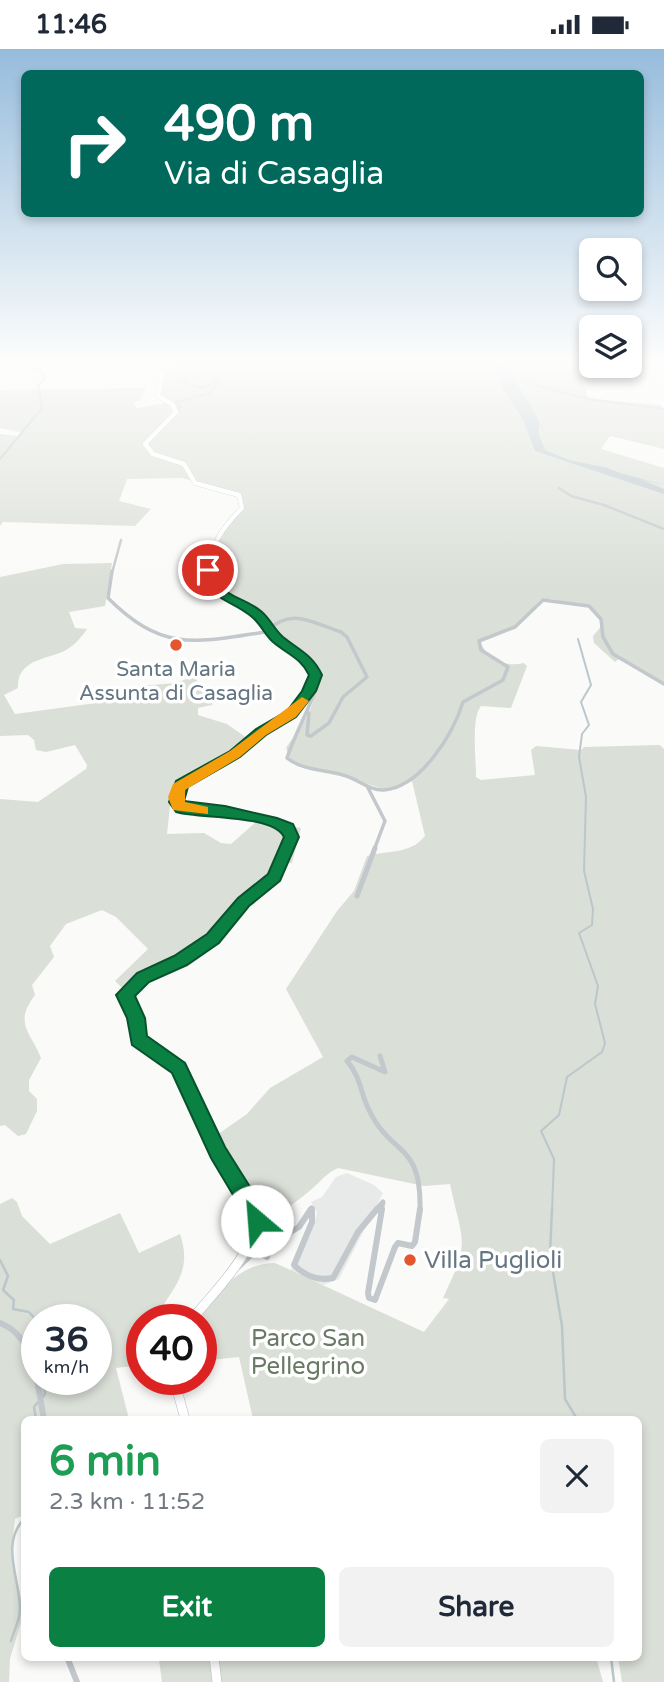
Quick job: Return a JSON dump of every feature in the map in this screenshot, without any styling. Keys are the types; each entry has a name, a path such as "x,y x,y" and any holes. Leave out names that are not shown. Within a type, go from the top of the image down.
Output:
{"street":[{"path":"121,540 109,583 108,598 133,623 188,642 270,632 281,618 296,616 343,633 366,673 365,679 343,697 329,723 311,736 307,735 309,712 319,681 315,678 309,661 270,632 257,614 223,596 212,583 208,570 213,547 228,522 242,507 239,495 194,482 184,464 153,454 145,445 154,435"},
{"path":"559,488 571,496 604,505 664,529"},
{"path":"309,712 296,733 287,758 384,790 406,783 432,761 457,721 463,702 503,680 508,670 506,664 481,650 479,641 515,627 543,600 562,599 589,607 601,619 603,637 613,654 664,684"},
{"path":"204,1304 243,1256 255,1229 255,1212 218,1152 179,1068 138,1040 136,1018 125,995 143,977 180,961 213,939 243,902 275,877 292,837 287,828 277,823 225,811 182,809 175,797 181,784 235,754 261,732 292,714 315,678"},
{"path":"357,896 385,821 383,812 364,783"},
{"path":"233,1268 248,1261 256,1250 267,1257 272,1243 299,1227 312,1208 313,1216 294,1257 294,1265 314,1277 326,1280 333,1278 358,1232 383,1202 368,1293 372,1300 378,1297 395,1247 398,1243 412,1246 415,1242 422,1187 414,1160 369,1110 362,1084 347,1061 352,1057 385,1072 380,1056"},
{"path":"0,1323 10,1324 24,1339 43,1416"},
{"path":"178,1395 184,1416"},
{"path":"69,1661 77,1682"},
{"path":"215,1661 218,1682"}],"shaded area":[{"path":"529,435 539,435 545,450 569,460 608,468 664,485 642,480 664,489 664,494 535,451"},
{"path":"347,1173 374,1185 383,1193 339,1279 323,1285 290,1271 315,1221 317,1212 311,1202 322,1197 336,1177"}],"green space":[{"name":"Parco San Pellegrino","path":"0,435 664,435 664,449 610,436 601,449 664,468 664,684 620,658 615,662 594,643 593,636 603,624 589,607 551,599 540,600 516,627 492,634 480,642 488,654 498,661 524,663 527,666 511,708 481,706 476,719 475,739 476,777 481,780 535,775 531,750 536,746 581,750 584,747 660,745 664,749 664,1682 622,1682 619,1661 642,1661 642,1416 252,1416 239,1357 217,1359 217,1304 210,1304 231,1281 250,1268 275,1263 424,1332 449,1299 443,1298 458,1264 462,1242 450,1184 424,1186 338,1168 261,1229 256,1213 211,1139 247,1114 270,1088 323,1057 286,989 337,911 354,891 367,856 405,849 425,836 412,781 387,790 291,761 286,748 308,714 314,694 312,670 306,656 292,651 250,611 225,600 217,588 212,559 205,559 202,555 204,548 218,541 241,509 238,504 239,494 182,478 127,479 119,501 151,509 135,526 3,522 0,526"},
{"path":"112,563 105,606 69,612 75,628 87,629 82,636 66,650 26,667 19,679 18,688 4,695 15,714 111,701 122,697 128,687 175,683 193,677 197,679 196,688 214,699 212,705 198,708 198,715 227,724 251,741 179,787 178,802 170,806 167,834 204,833 221,843 231,844 257,821 301,828 292,863 277,863 272,877 204,943 125,991 115,981 148,949 116,917 102,910 66,924 50,946 54,957 32,985 35,995 25,1013 26,1028 41,1058 29,1080 29,1091 37,1099 37,1111 26,1134 18,1136 5,1125 0,1126 0,799 38,802 86,769 87,765 75,745 46,752 36,750 34,740 28,735 0,736 0,577 63,564"},
{"path":"12,1198 17,1202 22,1216 50,1244 120,1213 139,1253 180,1234 184,1263 179,1279 164,1304 126,1304 126,1367 116,1368 128,1416 21,1416 21,1516 15,1519 11,1553 21,1598 21,1622 10,1659 9,1682 0,1682 0,1204"},
{"path":"159,1661 597,1661 603,1682 162,1682"}],"waterway":[{"path":"0,459 20,435"},
{"path":"552,1211 554,1159 541,1131 559,1115 567,1077 602,1052 605,1043 595,1004 598,986 579,933 592,925 593,909 584,871 586,797 579,757 582,734 589,725 581,702 591,685 578,639"},
{"path":"552,1209 550,1254 562,1326 565,1399 575,1416"},
{"path":"0,1260 8,1276 3,1290 14,1300 13,1309 21,1310"},
{"path":"36,1416 34,1407 38,1402"},
{"path":"11,1641 20,1609 13,1562 13,1539 21,1523"},
{"path":"611,1661 614,1682"}],"slow traffic":[{"path":"203,811 182,809 178,806 175,797 178,787 235,754 261,732 292,714 302,701"}],"place":[{"name":"Santa Maria Assunta di Casaglia","path":"176,645"},
{"name":"Villa Puglioli","path":"410,1260"}],"route":[{"path":"208,570 212,583 223,596 257,614 277,639 306,657 313,668 315,678 292,714 261,732 235,754 181,784 175,797 176,802 182,809 225,811 277,823 287,828 292,837 275,877 243,902 213,939 180,961 133,984 125,995 125,1001 136,1018 138,1040 142,1045 169,1059 179,1068 218,1152 255,1212 257,1221"}]}
